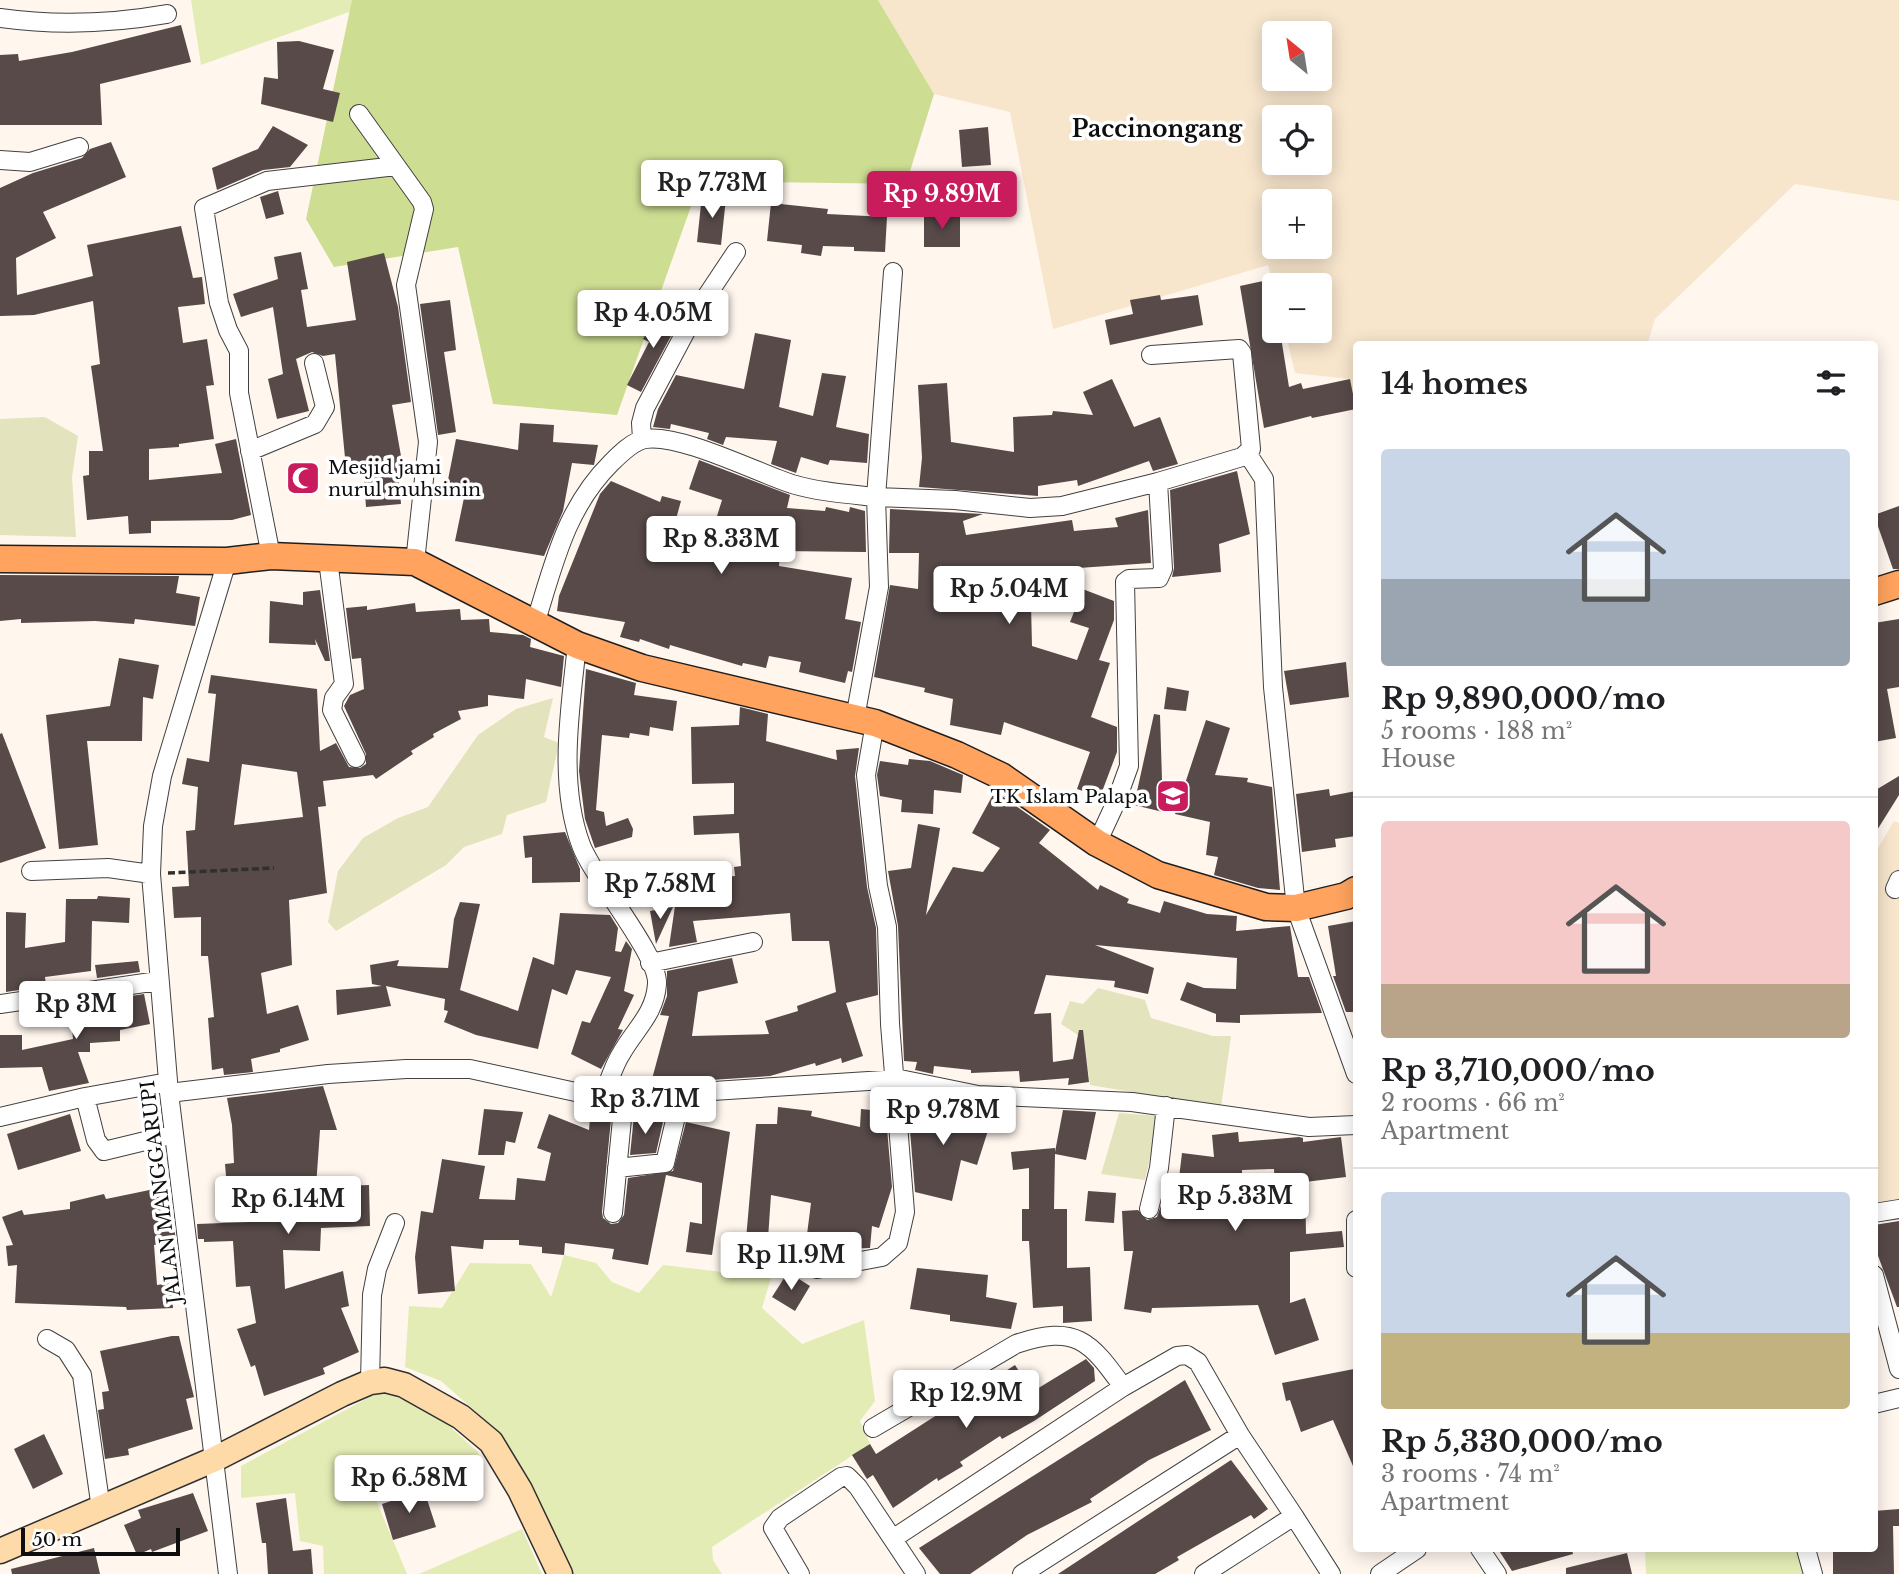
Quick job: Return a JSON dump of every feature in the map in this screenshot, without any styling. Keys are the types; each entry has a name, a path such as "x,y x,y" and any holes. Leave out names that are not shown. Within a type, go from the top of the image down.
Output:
{"main road":[{"path":"0,559 227,561 271,556 415,562 578,645 642,668 865,720 1002,776 1097,843 1158,875 1266,907 1296,908 1346,896 1353,892"},
{"path":"1878,592 1899,584"}],"street":[{"path":"0,18 51,25 96,24 167,14"},
{"path":"359,114 424,209 406,285 428,442 415,562"},
{"path":"0,160 30,162 79,147"},
{"path":"271,556 239,393 239,351 219,303 204,208 267,181 396,166"},
{"path":"642,439 641,423 645,408 696,312 736,252"},
{"path":"817,1269 882,1257 898,1243 905,1212 894,1079 887,927 878,886 866,775 865,720 879,587 876,497 892,272"},
{"path":"534,624 564,531 589,486 621,453 642,439 654,438 710,452 793,484 876,497 955,500 1030,508 1062,506 1158,482 1247,453 1251,449 1242,353 1239,349 1152,355"},
{"path":"250,450 315,424 325,407 314,363"},
{"path":"1247,453 1264,479 1273,687 1296,908 1353,1066"},
{"path":"1097,843 1129,766 1125,582 1129,579 1159,578 1163,569 1158,482"},
{"path":"328,559 344,684 334,698 332,709 356,758"},
{"name":"JALAN MANGGARUPI","path":"227,561 162,776 153,826 151,874 158,981 174,1134 228,1574"},
{"path":"578,645 570,712 571,815 582,849 650,963 657,980 654,1005 619,1057 603,1098"},
{"path":"31,871 108,868 151,874"},
{"path":"650,963 753,942"},
{"path":"0,1004 158,981"},
{"path":"0,1117 85,1097 169,1088 328,1074 457,1069 603,1098 894,1079 978,1095 1166,1106 1309,1128 1353,1125"},
{"path":"617,1168 665,1163 681,1095"},
{"path":"85,1097 96,1140 104,1151 174,1134"},
{"path":"613,1213 624,1098"},
{"path":"1149,1209 1158,1168 1166,1106"},
{"path":"1878,1212 1899,1209"},
{"path":"370,1382 372,1295 377,1269 395,1223"},
{"path":"1878,1290 1899,1369"},
{"path":"873,1428 1016,1344 1033,1338 1060,1335 1084,1340 1100,1355 1123,1387"},
{"path":"47,1339 66,1350 82,1375 101,1509"},
{"path":"894,1538 1123,1387 1177,1356 1187,1355 1198,1362 1240,1435 1331,1574"},
{"path":"0,1551 215,1459 370,1382 385,1380 404,1385 461,1417 491,1442 520,1490 560,1574"},
{"path":"1878,1403 1899,1398"},
{"path":"1022,1574 1240,1435"},
{"path":"800,1574 773,1528 780,1518 841,1476 852,1479 916,1574"},
{"path":"1204,1574 1294,1516"},
{"path":"1380,1574 1413,1552"},
{"path":"1482,1552 1497,1574"},
{"path":"1807,1552 1813,1574"}],"path":[{"path":"151,874 274,868"}],"shaded area":[{"path":"878,0 1899,0 1899,201 1795,184 1655,319 1648,341 1353,341 1353,393 1350,379 1295,373 1288,343 1332,343 1332,273 1270,273 1268,265 1053,329 1010,112 934,94"},
{"path":"1894,821 1899,823 1899,1199 1878,1204 1878,848"}],"green space":[{"path":"191,0 352,0 352,11 201,65"},
{"path":"352,0 878,0 934,94 906,184 700,181 617,415 493,404 458,247 334,267 306,219"},
{"path":"45,417 78,436 72,477 76,537 0,535 0,419"},
{"path":"553,698 544,737 559,743 546,802 507,815 502,834 464,847 446,865 336,931 328,922 338,871 363,838 398,818 428,807 478,735 516,709"},
{"path":"1098,988 1145,1000 1151,1018 1213,1036 1231,1036 1221,1107 1090,1085 1084,1039 1061,1024 1070,1001 1083,1004"},
{"path":"1119,1113 1159,1116 1145,1180 1101,1174"},
{"path":"734,1250 775,1264 762,1308 802,1344 864,1320 875,1401 860,1421 870,1444 712,1547 713,1560 722,1574 570,1574 500,1433 441,1381 405,1367 409,1306 442,1308 470,1263 531,1264 551,1297 564,1255 596,1263 612,1282 639,1293 663,1265 722,1272"},
{"path":"379,1392 428,1407 478,1452 481,1463 374,1495 407,1574 324,1574 323,1546 300,1541 295,1493 241,1498 241,1466"},
{"path":"522,1529 542,1574 419,1574"},
{"path":"1645,1552 1800,1552 1806,1574 1646,1574"}],"building":[{"path":"181,25 191,62 100,84 102,125 0,125 0,55 18,54 19,61 72,52"},
{"path":"299,41 334,50 323,89 340,93 333,122 261,104 264,77 278,79 277,42"},
{"path":"273,126 308,145 290,167 263,170 217,190 212,168 258,149"},
{"path":"988,127 991,165 962,167 959,130"},
{"path":"111,142 126,177 43,212 56,238 16,258 17,295 93,276 87,245 181,226 193,278 202,277 205,304 178,307 183,343 207,339 214,385 206,386 214,439 179,444 179,447 149,449 149,480 222,473 215,444 236,439 251,515 232,520 151,521 151,533 129,534 128,516 87,520 83,476 89,475 89,451 103,451 91,366 100,364 93,301 34,315 0,316 0,188 33,173 82,158 90,149"},
{"path":"278,191 284,214 266,219 260,197"},
{"path":"702,195 726,198 721,245 697,242"},
{"path":"771,203 828,209 827,214 887,217 885,252 823,246 821,256 801,253 802,245 767,241"},
{"path":"924,215 960,215 960,247 924,247"},
{"path":"301,252 308,289 301,290 307,327 356,320 347,262 384,253 398,307 411,402 392,405 401,456 397,457 401,504 366,507 363,465 346,468 335,354 323,356 312,352 296,359 309,411 277,419 268,379 283,374 273,307 241,317 233,294 278,279 274,257"},
{"path":"1262,281 1262,343 1282,343 1289,387 1301,383 1303,389 1350,379 1353,394 1353,410 1312,418 1311,416 1264,428 1240,286"},
{"path":"1160,295 1161,300 1198,295 1203,325 1110,345 1105,320 1133,314 1130,300"},
{"path":"450,300 456,350 444,352 456,432 438,435 420,304"},
{"path":"660,312 678,323 641,392 627,385 649,342 643,339"},
{"path":"755,333 791,340 779,407 813,416 822,373 846,376 836,427 869,434 867,463 830,460 828,465 801,457 796,473 771,464 777,441 726,437 723,445 707,439 709,433 671,424 670,429 653,427 658,409 676,375 744,389"},
{"path":"1112,379 1134,427 1160,417 1178,464 1153,471 1149,461 1078,486 1077,480 1038,486 1038,496 919,487 922,458 918,385 947,383 951,442 1014,452 1013,417 1052,415 1053,411 1093,415 1083,392"},
{"path":"520,423 554,425 553,442 598,445 594,465 572,463 563,511 544,556 455,541 465,493 446,490 456,439 518,450"},
{"path":"699,460 790,495 787,508 825,511 826,507 849,512 850,507 865,511 866,552 780,551 779,566 852,578 845,619 861,622 852,672 848,671 845,683 799,672 801,662 769,656 766,668 743,663 742,666 670,645 669,649 640,639 639,642 620,637 625,622 557,611 559,596 600,494 611,481 660,502 662,496 681,501 668,548 703,561 722,500 689,489"},
{"path":"1237,471 1250,534 1219,544 1221,572 1172,577 1174,568 1170,490"},
{"path":"1899,506 1899,569 1893,569 1878,526 1878,514"},
{"path":"890,509 983,514 963,521 966,535 1072,520 1074,531 1118,527 1115,518 1148,510 1151,563 1035,571 1114,601 1114,620 1099,660 1110,663 1091,717 1117,727 1117,752 1100,797 1077,789 1090,752 1004,722 1001,735 950,725 953,699 924,692 925,688 874,677 890,585 918,589 919,553 889,553","holes":["1031,604 1076,607 1070,622 1089,628 1077,660 1032,646"]},
{"path":"0,575 179,576 176,593 200,597 195,626 135,619 134,624 95,621 21,623 21,619 0,621"},
{"path":"320,590 330,661 325,661 315,639 316,645 269,643 270,601 303,605 303,592"},
{"path":"415,603 416,612 460,609 461,620 489,619 490,632 523,635 531,639 530,647 564,656 561,687 526,679 524,699 488,695 488,706 458,711 461,719 433,734 434,737 411,751 413,754 376,779 373,775 323,781 326,806 318,807 327,893 289,900 292,965 261,973 267,1014 298,1005 309,1040 280,1049 280,1052 251,1059 253,1072 224,1075 223,1068 212,1070 208,1018 214,1017 208,956 201,956 201,917 174,918 172,887 189,886 186,831 195,830 198,787 182,784 187,758 209,762 216,694 208,693 211,675 317,689 320,751 336,743 349,767 360,768 366,764 366,754 344,706 350,695 364,689 361,658 352,659 346,608 367,606 367,610","holes":["242,764 297,772 303,817 234,825"]},
{"path":"1899,619 1899,687 1887,689 1896,738 1878,741 1878,622"},
{"path":"119,658 159,665 153,699 143,697 142,741 87,741 98,845 59,849 46,715 110,706"},
{"path":"1346,662 1349,697 1290,705 1284,671"},
{"path":"586,669 636,683 634,695 677,701 673,731 650,727 649,736 630,733 629,738 602,735 596,810 604,812 606,826 628,818 633,829 632,837 595,848 585,819 579,771"},
{"path":"1167,687 1189,691 1186,711 1164,709"},
{"path":"740,707 768,714 766,741 837,760 836,750 859,748 855,776 867,887 876,928 878,995 846,1003 863,1056 842,1063 841,1058 816,1066 815,1063 770,1076 681,1082 669,1079 665,1083 652,1079 669,1016 660,1015 667,996 667,971 732,958 738,983 698,992 692,1036 769,1034 765,1021 798,1011 797,1006 836,992 829,941 792,941 790,913 693,921 697,942 669,947 675,906 705,901 703,879 735,876 734,867 741,866 739,833 694,835 693,816 734,814 734,783 692,784 691,727 739,725"},
{"path":"1154,714 1160,715 1163,812 1134,805"},
{"path":"1206,720 1230,728 1215,775 1248,778 1247,782 1272,787 1280,890 1258,888 1214,875 1218,857 1206,855 1210,822 1175,814"},
{"path":"2,733 46,848 0,863 0,734"},
{"path":"909,759 930,761 963,775 961,793 934,790 933,814 901,812 902,800 880,796 877,775 880,761 908,765"},
{"path":"1899,776 1899,795 1878,829 1878,789"},
{"path":"1329,789 1330,796 1353,792 1353,836 1335,839 1336,847 1302,852 1296,794"},
{"path":"995,791 1050,830 1039,843 1098,890 1100,885 1129,899 1127,903 1160,913 1164,901 1207,914 1237,916 1236,931 1290,926 1298,977 1309,977 1322,1013 1240,1015 1240,1023 1216,1022 1216,1014 1180,1000 1187,982 1204,988 1236,989 1237,958 1095,945 1154,968 1148,994 1114,987 1115,981 1046,975 1034,1014 1051,1013 1053,1062 1073,1059 1079,1030 1083,1030 1089,1082 1068,1085 1069,1078 1020,1082 1019,1071 971,1073 971,1070 934,1066 933,1074 915,1070 917,1062 904,1061 898,926 888,871 911,868 918,824 940,828 926,915 953,867 983,872 1000,848 972,833"},
{"path":"565,832 580,869 580,882 532,883 532,857 525,858 523,836"},
{"path":"98,896 130,898 129,923 92,921 91,971 45,977 46,986 6,992 6,912 26,913 25,948 65,942 66,899 97,899"},
{"path":"460,902 480,904 460,990 518,1011 533,957 554,965 560,913 610,915 618,928 615,951 621,952 626,941 632,949 624,991 634,995 618,1029 623,1030 601,1069 571,1054 582,1021 590,1023 611,977 576,970 567,995 552,989 538,1049 476,1035 444,1022 448,1011 444,1010 445,999 386,986 391,1006 337,1015 336,990 382,986 372,984 370,965 399,960 397,966 448,968 454,919"},
{"path":"673,907 656,944 650,911"},
{"path":"1353,922 1353,1012 1346,1012 1333,976 1336,976 1328,926"},
{"path":"138,961 140,972 97,978 95,965"},
{"path":"144,994 150,1024 120,1030 120,1041 90,1043 90,1052 78,1052 89,1083 49,1091 42,1067 0,1068 0,1035 22,1035 22,1050 73,1039 70,1009 99,1006 99,1001"},
{"path":"323,1086 337,1130 320,1130 316,1187 369,1185 370,1226 321,1228 320,1251 283,1250 285,1289 343,1271 349,1306 341,1308 359,1352 323,1368 325,1374 264,1396 255,1365 251,1367 237,1329 256,1323 250,1286 236,1287 233,1241 204,1242 204,1239 198,1239 197,1224 274,1221 275,1189 227,1188 225,1164 234,1163 227,1098"},
{"path":"911,1093 928,1098 924,1115 955,1121 960,1108 992,1118 977,1165 961,1160 952,1201 915,1192 908,1106"},
{"path":"591,1107 612,1109 602,1212 603,1218 611,1224 618,1223 624,1215 628,1178 673,1171 686,1122 730,1132 712,1255 686,1252 690,1222 702,1224 702,1183 666,1175 648,1265 612,1259 614,1249 565,1243 564,1255 542,1253 542,1247 519,1245 519,1240 484,1240 483,1249 451,1246 455,1291 418,1294 415,1257 421,1211 433,1213 442,1159 485,1166 479,1199 515,1200 517,1178 545,1181 551,1153 537,1148 549,1114 589,1130"},
{"path":"778,1107 812,1111 811,1116 860,1127 861,1109 881,1111 887,1128 892,1187 879,1228 872,1226 870,1248 805,1250 811,1203 771,1195 767,1253 745,1251 756,1124 777,1124"},
{"path":"484,1109 523,1112 515,1143 506,1141 504,1155 478,1155"},
{"path":"1063,1110 1096,1112 1086,1160 1055,1154 1054,1209 1067,1209 1067,1268 1090,1267 1092,1321 1063,1323 1063,1306 1033,1308 1029,1241 1022,1241 1022,1209 1029,1209 1029,1168 1013,1170 1011,1152 1055,1148 1055,1152"},
{"path":"70,1114 81,1151 18,1170 7,1134"},
{"path":"634,1116 663,1122 656,1153 630,1155"},
{"path":"1238,1132 1239,1142 1299,1137 1303,1138 1303,1142 1341,1137 1346,1177 1305,1182 1306,1234 1342,1231 1344,1247 1290,1252 1290,1303 1305,1298 1319,1340 1275,1355 1258,1305 1152,1308 1151,1313 1124,1309 1133,1251 1124,1251 1122,1211 1138,1210 1147,1220 1157,1217 1164,1197 1183,1199 1186,1179 1179,1178 1182,1153 1214,1157 1212,1135","holes":["1274,1169 1276,1216 1243,1215 1242,1170"]},
{"path":"169,1186 176,1242 154,1245 157,1285 171,1283 173,1308 127,1310 126,1307 15,1303 17,1265 8,1266 6,1246 13,1245 2,1217 22,1210 24,1215 70,1209 70,1202 104,1194 106,1199"},
{"path":"1088,1191 1116,1193 1114,1223 1085,1221"},
{"path":"1899,1221 1899,1307 1878,1256 1878,1224"},
{"path":"776,1240 798,1240 798,1258 776,1258"},
{"path":"917,1268 988,1275 986,1297 1017,1303 1011,1329 950,1321 950,1315 910,1309"},
{"path":"788,1272 810,1286 795,1311 772,1297"},
{"path":"179,1336 194,1397 186,1399 193,1429 128,1449 129,1455 105,1459 98,1410 104,1409 102,1392 109,1391 100,1351"},
{"path":"1086,1359 1094,1368 1095,1381 1034,1421 1002,1439 1000,1436 960,1462 963,1466 938,1481 937,1478 893,1508 873,1475 867,1479 852,1455 870,1444 876,1454 1015,1365 1032,1392"},
{"path":"1353,1369 1353,1466 1333,1420 1301,1432 1290,1400 1286,1401 1282,1383"},
{"path":"1185,1380 1211,1430 1149,1460 1090,1499 1092,1502 1027,1535 970,1574 940,1574 919,1548"},
{"path":"44,1434 63,1474 33,1489 14,1449"},
{"path":"1231,1460 1268,1509 1254,1519 1251,1515 1177,1557 1179,1560 1155,1574 1058,1574"},
{"path":"424,1490 436,1527 393,1540 382,1504"},
{"path":"193,1493 208,1531 137,1555 124,1525 141,1518 138,1510"},
{"path":"286,1498 293,1551 311,1549 313,1574 268,1574 266,1543 262,1543 256,1503"},
{"path":"1899,1509 1899,1526 1893,1526 1894,1574 1833,1574 1833,1552 1878,1552 1878,1511"},
{"path":"94,1548 100,1574 12,1574 11,1569"},
{"path":"1500,1552 1573,1552 1573,1554 1512,1571"},
{"path":"1627,1553 1632,1574 1566,1574 1566,1568"}],"place":[{"name":"Mesjid jami nurul muhsinin","path":"303,478"},
{"name":"TK Islam Palapa","path":"1173,796"}],"district":[{"name":"Paccinongang","path":"1157,129"}]}
